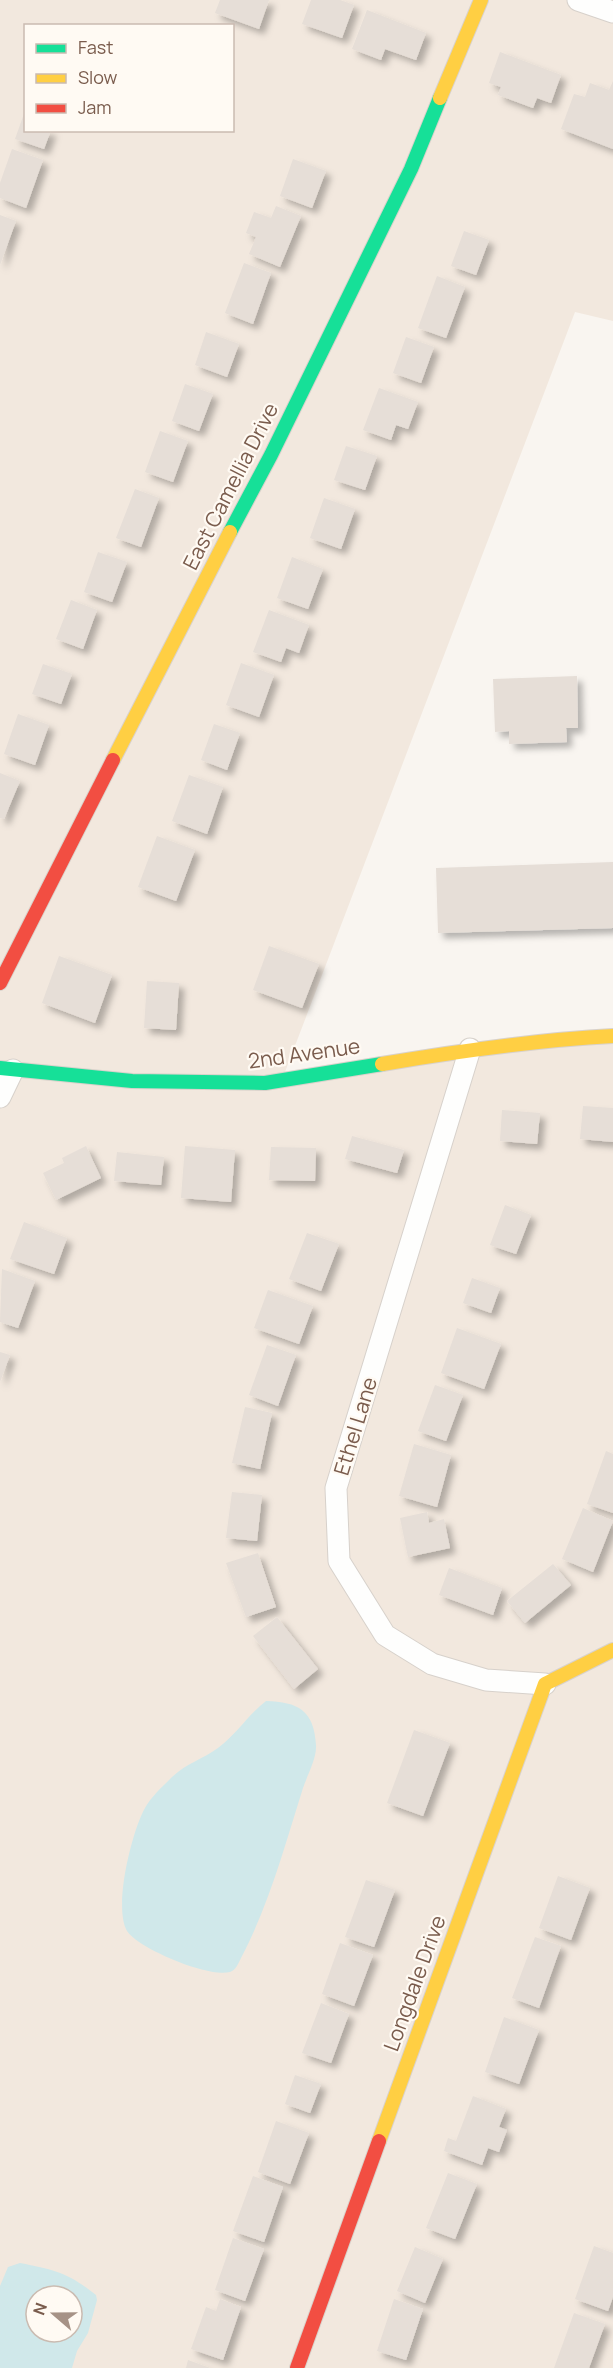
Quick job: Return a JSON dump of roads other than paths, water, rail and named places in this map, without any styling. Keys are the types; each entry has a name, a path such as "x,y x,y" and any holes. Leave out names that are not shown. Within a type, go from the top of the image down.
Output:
{"street":[{"name":"East Camellia Drive","path":"0,983 270,455 406,179 481,0"},
{"path":"578,0 613,12"},
{"name":"2nd Avenue","path":"6,1069 132,1081 265,1083 470,1049 569,1038 613,1036"},
{"name":"Ethel Lane","path":"470,1049 336,1488 339,1561 386,1635 432,1664 486,1680 545,1684"},
{"path":"0,1097 6,1069"},
{"path":"545,1684 613,1650"},
{"name":"Longdale Drive","path":"297,2368 545,1684"}],"water":[{"path":"266,1701 287,1703 302,1710 308,1716 315,1733 315,1756 268,1896 239,1962 230,1972 207,1971 175,1961 145,1946 127,1931 123,1920 122,1905 126,1869 140,1819 150,1800 178,1772 224,1743"},
{"path":"20,2263 52,2270 81,2284 24,2284 24,2344 81,2344 72,2368 0,2368 0,2286 8,2267"},
{"path":"84,2286 96,2295 97,2300 84,2340"}]}
